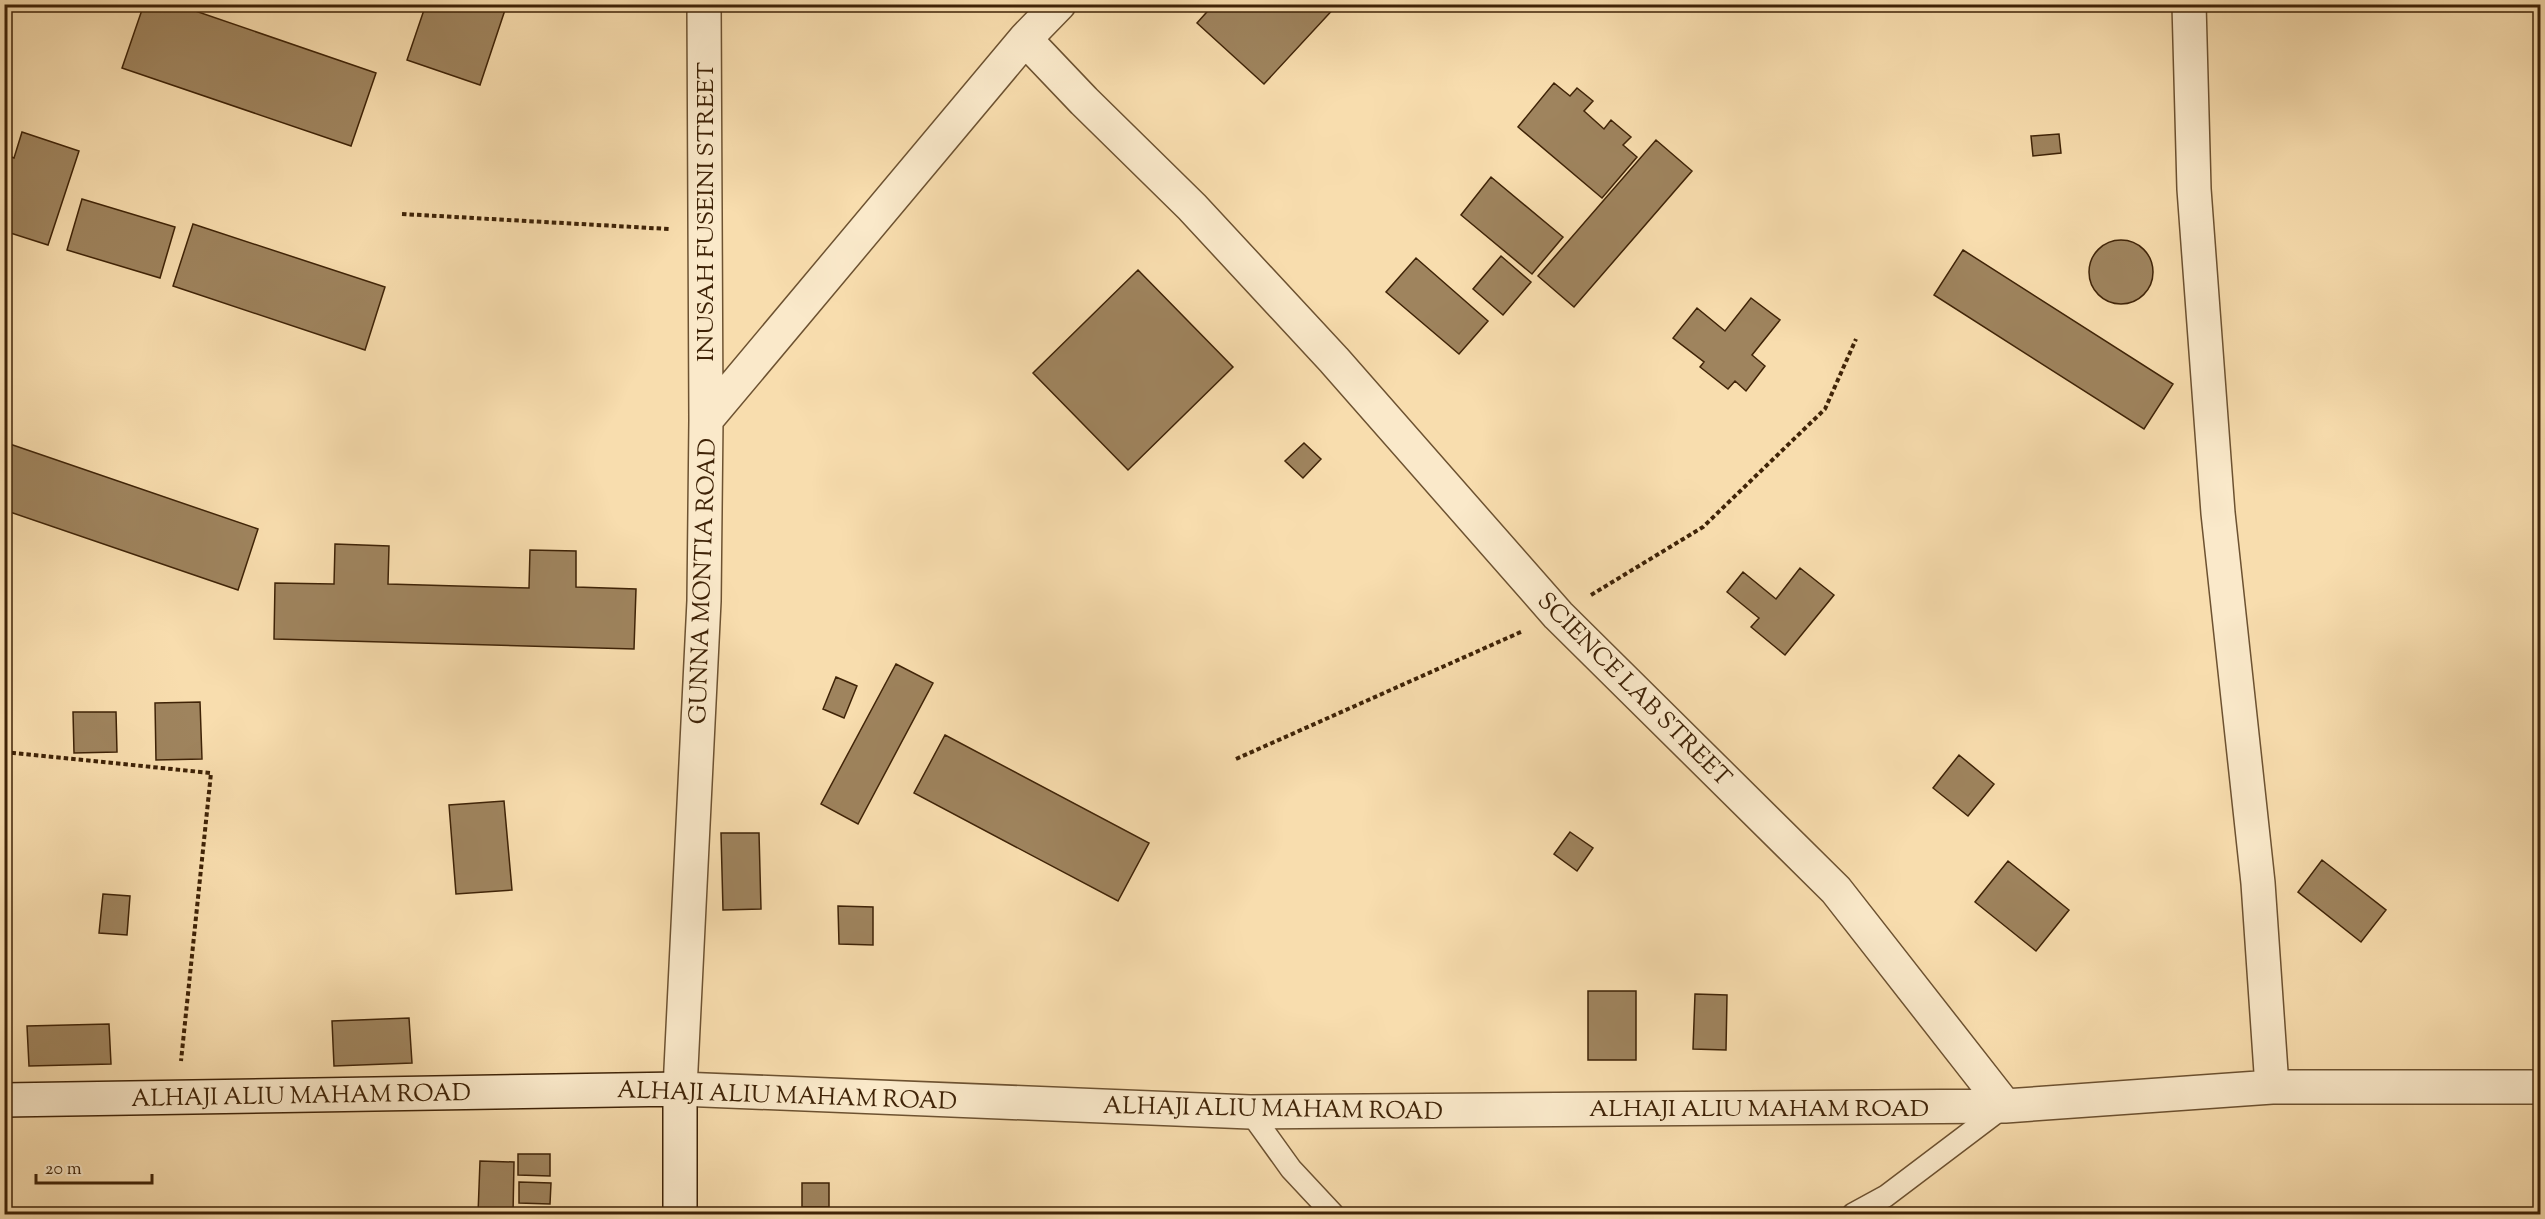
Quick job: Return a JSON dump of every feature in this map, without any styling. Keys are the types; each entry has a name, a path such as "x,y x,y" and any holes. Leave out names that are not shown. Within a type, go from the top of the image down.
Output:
{"street":[{"name":"INUSAH FUSEINI STREET","path":"704,4 706,420"},
{"name":"GUNNA MONTIA ROAD","path":"680,1215 680,1089 704,601 706,420 1025,39 1059,4"},
{"path":"2189,4 2194,189 2218,513 2258,883 2272,1087"},
{"name":"SCIENCE LAB STREET","path":"1025,39 1084,101 1192,207 1334,360 1558,615 1836,890 2005,1106"},
{"name":"ALHAJI ALIU MAHAM ROAD","path":"4,1100 680,1089 1250,1112 2005,1106 2272,1087 2541,1087"}],"lane":[{"path":"1853,1215 1886,1196 2005,1106"},
{"path":"1250,1112 1291,1169 1333,1215"}],"path":[{"path":"402,214 705,231"},
{"path":"4,752 211,773 177,1098"}],"building":[{"path":"144,4 175,4 376,73 351,146 122,68"},
{"path":"426,4 507,4 480,85 407,60"},
{"path":"1214,4 1338,4 1264,84 1197,23"},
{"path":"1554,83 1570,96 1577,88 1593,101 1584,111 1604,129 1611,120 1631,137 1623,145 1637,157 1602,198 1518,127"},
{"path":"22,132 79,151 48,245 4,231 4,154 14,158"},
{"path":"2059,134 2061,153 2033,156 2031,136"},
{"path":"1656,140 1692,171 1574,307 1538,276"},
{"path":"1491,177 1563,237 1532,274 1461,215"},
{"path":"82,199 175,227 160,278 67,250"},
{"path":"193,224 385,287 365,350 173,286"},
{"path":"2121,240 2133,242 2144,249 2151,260 2153,272 2151,284 2144,295 2133,302 2121,304 2109,302 2098,295 2091,284 2089,272 2091,260 2098,249 2109,242"},
{"path":"1963,250 2173,384 2144,429 1934,295"},
{"path":"1501,256 1531,282 1503,315 1473,289"},
{"path":"1416,258 1488,321 1459,354 1386,292"},
{"path":"1138,270 1233,367 1128,470 1033,373"},
{"path":"1751,298 1780,320 1752,355 1765,366 1746,391 1735,381 1728,389 1700,367 1704,362 1673,338 1697,308 1725,331"},
{"path":"4,442 258,529 238,590 4,510"},
{"path":"1304,443 1321,459 1303,478 1285,461"},
{"path":"335,544 389,546 388,584 529,588 530,550 576,551 576,587 636,589 634,649 274,639 275,583 334,584"},
{"path":"1800,568 1834,595 1785,655 1751,627 1759,618 1727,592 1743,572 1776,599"},
{"path":"896,664 933,683 858,824 821,804"},
{"path":"836,677 857,686 844,718 823,709"},
{"path":"200,702 202,759 156,760 155,703"},
{"path":"73,712 116,712 117,752 74,753"},
{"path":"945,735 1149,843 1118,901 914,793"},
{"path":"1959,755 1994,784 1968,816 1933,788"},
{"path":"504,801 512,890 456,894 449,805"},
{"path":"1570,832 1593,848 1577,871 1554,854"},
{"path":"721,833 759,833 761,909 723,910"},
{"path":"2322,860 2386,910 2361,942 2298,892"},
{"path":"2008,861 2069,910 2036,951 1975,902"},
{"path":"103,894 130,896 127,935 99,933"},
{"path":"838,906 873,907 873,945 839,944"},
{"path":"1588,991 1636,991 1636,1060 1588,1060"},
{"path":"1695,994 1727,995 1726,1050 1693,1049"},
{"path":"409,1018 412,1063 334,1066 332,1021"},
{"path":"109,1024 111,1064 29,1066 27,1026"},
{"path":"518,1154 550,1154 550,1176 518,1175"},
{"path":"480,1161 514,1162 513,1214 478,1214"},
{"path":"519,1182 551,1183 550,1204 519,1203"},
{"path":"802,1183 829,1183 829,1207 802,1207"}]}
